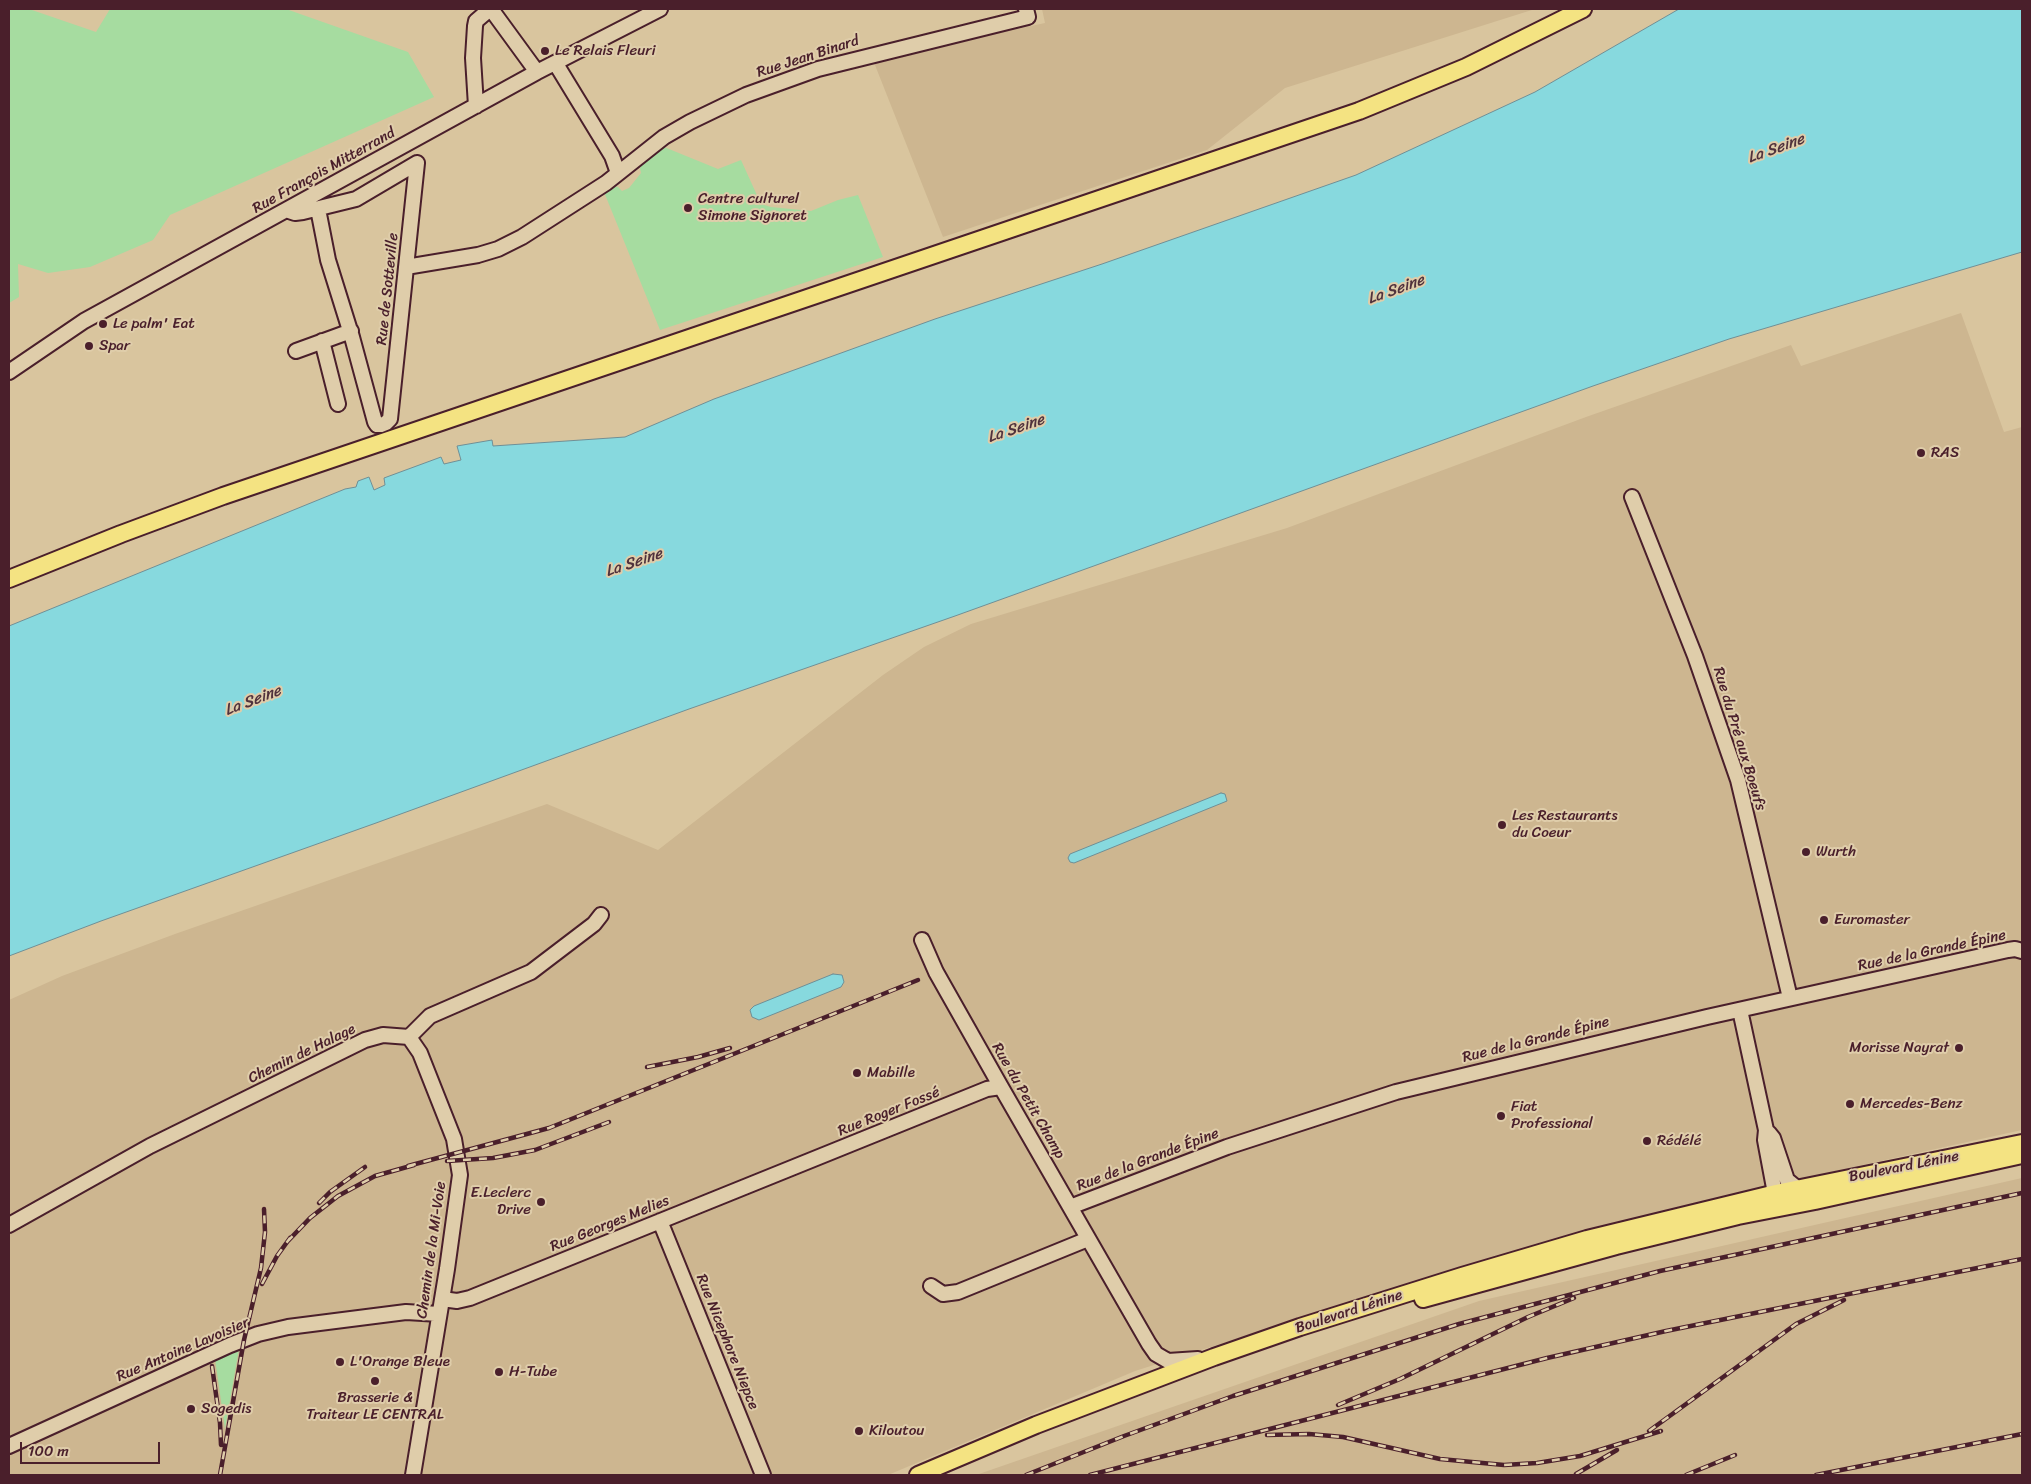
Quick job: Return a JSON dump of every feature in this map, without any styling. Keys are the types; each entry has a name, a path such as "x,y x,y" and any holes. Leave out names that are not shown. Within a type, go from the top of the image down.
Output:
{"main road":[{"path":"9,579 223,496 1359,111 1466,67 1583,9"},
{"name":"Boulevard Lénine","path":"940,1472 1036,1425 1214,1357 1300,1327 1462,1276 1587,1239 2022,1143"},
{"name":"Boulevard Lénine","path":"940,1472 1230,1362 1395,1307 1616,1246 1785,1195 2022,1155"},
{"path":"918,1475 940,1472"}],"street":[{"path":"476,106 473,58 475,26 476,21 490,9 537,72"},
{"name":"Rue François Mitterrand","path":"9,372 75,326 537,72 556,64 634,21 660,9"},
{"name":"Rue Jean Binard","path":"406,266 478,255 498,249 522,237 606,183 650,148 690,122 746,95 872,54 1027,13"},
{"path":"556,64 612,156 618,173"},
{"name":"Rue de Sotteville","path":"318,209 356,199 417,163 390,419 381,425 377,425 375,422 351,331"},
{"path":"286,210 295,213 318,209 328,260 351,331 296,351"},
{"path":"322,341 338,404"},
{"name":"Rue du Pré aux Boeufs","path":"1632,497 1698,662 1738,780 1790,998"},
{"path":"409,1037 430,1016 531,972 594,924 601,915"},
{"name":"Rue du Petit Champ","path":"922,940 936,972 1088,1239 1156,1354 1168,1361 1178,1362 1214,1357"},
{"name":"Rue de la Grande Épine","path":"1070,1207 1227,1147 1368,1100 1513,1062 1790,998 2008,950 2022,951"},
{"path":"1740,1010 1766,1130 1765,1140 1785,1195"},
{"name":"Chemin de Halage","path":"9,1225 150,1146 365,1040 383,1035 409,1037"},
{"name":"Chemin de la Mi-Voie","path":"409,1037 423,1060 454,1138 458,1160 459,1187 413,1475"},
{"name":"Rue Roger Fossé","path":"790,1169 987,1089 1001,1087"},
{"name":"Rue Georges Melies","path":"442,1299 457,1301 470,1298 790,1169"},
{"name":"Rue Nicephore Niepce","path":"660,1221 763,1475"},
{"path":"931,1286 943,1294 958,1292 1088,1239"},
{"name":"Rue Antoine Lavoisier","path":"9,1446 230,1344 258,1334 288,1327 406,1312 439,1314"}],"shaded area":[{"path":"1042,9 1535,9 1285,88 1207,150 943,237 873,60 1045,23"},
{"path":"1961,313 2004,432 2022,427 2022,1130 1744,1191 1454,1270 1135,1371 888,1475 9,1475 9,1000 62,976 175,934 547,804 658,850 883,675 924,647 971,624 1287,528 1586,417 1791,345 1801,366"},
{"path":"2022,1178 2022,1475 976,1475 1479,1301"}],"green space":[{"path":"9,9 29,9 96,32 110,9 286,9 408,52 434,97 170,215 153,240 90,267 48,273 18,264 19,297 9,303"},
{"path":"664,147 718,169 741,160 761,204 771,207 811,211 838,200 858,195 883,257 660,330 604,192 613,186 618,187 622,191 629,188 641,173 641,164"},
{"path":"239,1349 225,1429 215,1359"}],"water":[{"name":"La Seine","path":"1679,9 2022,9 2022,252 1729,339 1593,386 955,616 689,709 9,956 9,626 345,489 356,487 358,481 369,477 374,490 385,485 384,478 441,457 444,464 461,460 457,446 492,440 493,446 625,437 714,399 935,319 1102,264 1356,175 1535,92"},
{"path":"1221,793 1225,794 1227,801 1074,863 1070,862 1068,858 1070,854"},
{"path":"833,974 842,975 844,982 841,987 759,1020 752,1017 750,1010 754,1006"}],"railway":[{"path":"408,1166 549,1128 918,980"},
{"path":"647,1067 698,1057 730,1048"},
{"path":"447,1161 493,1158 535,1150 609,1122"},
{"path":"287,1242 310,1218 338,1196 375,1176 414,1165"},
{"path":"319,1203 330,1192 365,1167"},
{"path":"1026,1475 1233,1396 1459,1324 1660,1271 2022,1193"},
{"path":"220,1475 244,1340 261,1268 265,1232 264,1209"},
{"path":"262,1284 277,1256 290,1238"},
{"path":"1090,1475 1547,1358 1666,1331 2022,1259"},
{"path":"1338,1405 1400,1379 1528,1317 1574,1298"},
{"path":"1649,1431 1796,1324 1844,1300"},
{"path":"212,1366 221,1445"},
{"path":"1267,1435 1309,1434 1343,1437 1440,1459 1504,1465 1537,1463 1580,1456 1661,1431"},
{"path":"1816,1475 2022,1434"},
{"path":"1576,1474 1617,1450"},
{"path":"1686,1475 1735,1455"}],"place":[{"name":"Le Relais Fleuri","path":"545,51"},
{"name":"Centre culturel Simone Signoret","path":"688,208"},
{"name":"Le palm' Eat","path":"103,324"},
{"name":"Spar","path":"89,346"},
{"name":"RAS","path":"1921,453"},
{"name":"Les Restaurants du Coeur","path":"1502,825"},
{"name":"Wurth","path":"1806,852"},
{"name":"Euromaster","path":"1824,920"},
{"name":"Morisse Nayrat","path":"1959,1048"},
{"name":"Mabille","path":"857,1073"},
{"name":"Mercedes-Benz","path":"1850,1104"},
{"name":"Fiat Professional","path":"1501,1116"},
{"name":"Rédélé","path":"1647,1141"},
{"name":"E.Leclerc Drive","path":"541,1202"},
{"name":"L'Orange Bleue","path":"340,1362"},
{"name":"H-Tube","path":"499,1372"},
{"name":"Brasserie & Traiteur LE CENTRAL","path":"375,1381"},
{"name":"Sogedis","path":"191,1409"},
{"name":"Kiloutou","path":"859,1431"}]}
